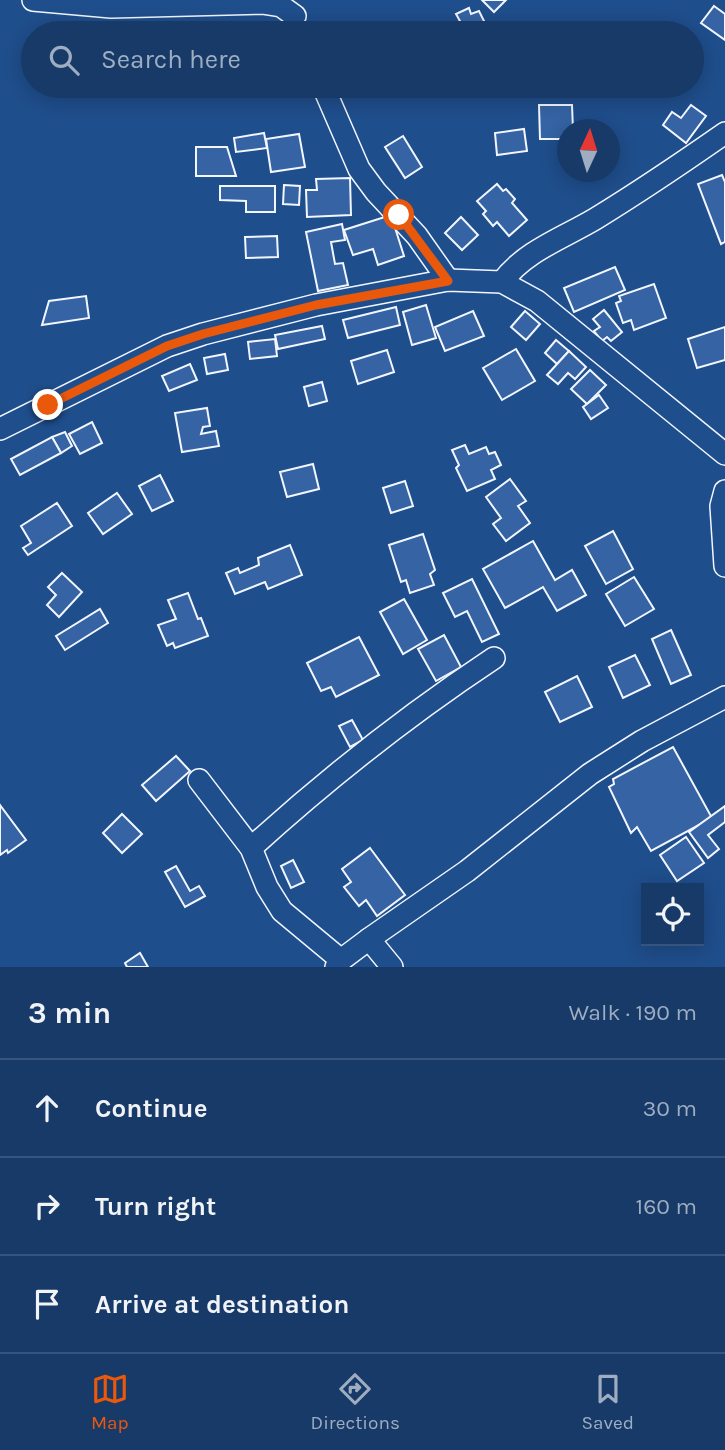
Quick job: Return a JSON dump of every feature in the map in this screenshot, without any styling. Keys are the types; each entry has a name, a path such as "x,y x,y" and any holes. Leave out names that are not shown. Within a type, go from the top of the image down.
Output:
{"street":[{"path":"33,0 111,7 262,4 281,6 296,17"},
{"path":"328,98 359,169 417,236 448,281"},
{"path":"502,282 511,270 530,254 592,221 652,184 725,133"},
{"path":"0,429 132,362 179,342 316,305 448,281 502,282 537,301 725,454"},
{"path":"725,491 721,506 725,566"},
{"path":"251,848 352,762 452,686 494,658"},
{"path":"199,780 251,848 267,887 282,912 339,963 467,871 590,774 642,741 725,697"},
{"path":"369,939 392,967"}],"building":[{"path":"482,0 506,0 494,12"},
{"path":"714,6 725,14 725,40 704,25 703,21"},
{"path":"469,8 471,14 479,11 484,21 460,21 456,14"},
{"path":"539,105 572,105 573,119 557,119 557,139 540,139"},
{"path":"691,105 706,116 686,143 663,125 672,112 681,118"},
{"path":"524,129 527,151 497,155 495,133"},
{"path":"264,133 267,148 236,152 234,138"},
{"path":"299,134 305,167 271,172 266,139"},
{"path":"403,136 422,167 405,178 385,147"},
{"path":"196,147 227,147 236,176 196,176"},
{"path":"722,175 725,182 725,242 721,244 698,184"},
{"path":"350,178 351,215 307,217 306,190 317,190 316,179"},
{"path":"497,184 515,199 512,203 527,220 509,236 497,222 493,226 483,214 486,211 477,201"},
{"path":"284,185 300,186 299,205 283,204"},
{"path":"220,186 275,186 275,212 246,212 246,201 220,200"},
{"path":"391,215 404,256 378,265 373,249 353,255 344,230"},
{"path":"461,217 478,235 462,250 445,233"},
{"path":"342,224 345,240 331,242 335,264 343,263 348,285 318,291 306,232"},
{"path":"277,236 278,257 246,258 245,237"},
{"path":"615,267 625,290 574,312 564,288"},
{"path":"654,284 666,318 634,330 631,320 623,323 616,303 621,301 619,296"},
{"path":"86,296 89,318 42,325 49,301"},
{"path":"426,305 436,338 412,345 403,312"},
{"path":"396,307 400,325 348,338 343,320"},
{"path":"604,310 622,332 611,341 607,337 602,341 594,331 600,327 593,319"},
{"path":"473,311 484,336 445,351 435,327"},
{"path":"525,311 540,324 526,340 511,327"},
{"path":"322,326 325,339 278,349 275,335"},
{"path":"725,327 725,360 697,368 688,339"},
{"path":"275,339 277,356 250,359 248,342"},
{"path":"556,340 569,351 557,364 545,353"},
{"path":"516,349 535,381 502,400 483,368"},
{"path":"387,350 394,372 358,384 351,361"},
{"path":"569,351 586,367 575,379 568,373 558,384 547,375"},
{"path":"225,354 228,370 207,374 204,358"},
{"path":"190,364 197,380 169,391 162,376"},
{"path":"590,370 606,385 587,404 571,389"},
{"path":"322,382 327,401 309,406 304,387"},
{"path":"599,395 608,408 591,419 583,407"},
{"path":"207,408 210,426 203,427 201,434 216,431 219,446 182,452 175,413"},
{"path":"92,422 102,443 80,454 69,434"},
{"path":"65,432 72,446 61,453 52,437"},
{"path":"52,437 61,453 20,475 11,459"},
{"path":"465,445 469,454 486,447 489,454 495,452 501,465 491,470 495,479 467,491 456,468 459,465 452,450"},
{"path":"313,464 319,489 287,497 280,472"},
{"path":"160,475 173,501 152,511 139,486"},
{"path":"510,479 526,501 518,506 530,523 506,541 493,524 501,518 486,497"},
{"path":"405,481 413,506 391,513 383,488"},
{"path":"117,493 132,514 103,534 88,513"},
{"path":"57,503 72,526 28,555 23,548 31,543 21,526"},
{"path":"613,531 633,569 606,584 585,546"},
{"path":"423,534 435,570 430,574 434,585 410,593 406,580 401,582 389,545"},
{"path":"533,541 555,580 572,570 586,595 557,611 543,587 505,608 483,569"},
{"path":"290,545 302,575 268,589 265,582 235,594 226,573 238,568 240,573 259,565 258,558"},
{"path":"62,573 82,592 59,617 47,605 56,595 48,587"},
{"path":"634,577 654,609 625,626 606,594"},
{"path":"472,579 499,634 482,642 467,611 455,617 443,593"},
{"path":"188,593 208,636 175,648 173,643 167,646 158,625 176,619 168,600"},
{"path":"404,599 427,640 403,654 380,612"},
{"path":"100,609 108,623 65,650 56,636"},
{"path":"671,630 691,675 671,684 652,639"},
{"path":"444,635 461,667 436,681 418,649"},
{"path":"359,637 379,675 336,697 331,687 321,691 307,663"},
{"path":"635,655 650,685 623,698 609,667"},
{"path":"577,676 592,707 560,722 545,692"},
{"path":"352,720 363,740 350,747 339,726"},
{"path":"673,747 712,818 651,851 637,827 631,833 609,787 614,784 613,779"},
{"path":"176,756 190,771 156,801 142,785"},
{"path":"0,805 26,840 8,853 7,850 0,855"},
{"path":"725,806 725,822 708,835 719,849 708,858 689,832"},
{"path":"122,814 142,834 122,853 103,833"},
{"path":"686,837 704,863 677,881 660,855"},
{"path":"370,848 405,895 377,916 366,900 359,906 344,887 351,882 342,869"},
{"path":"293,860 304,882 291,888 281,866"},
{"path":"176,866 190,891 199,886 205,896 185,907 165,872"},
{"path":"140,953 148,967 127,967 125,963"}],"route":[{"path":"48,405 132,362 203,334 316,305 448,281 399,215"}]}
